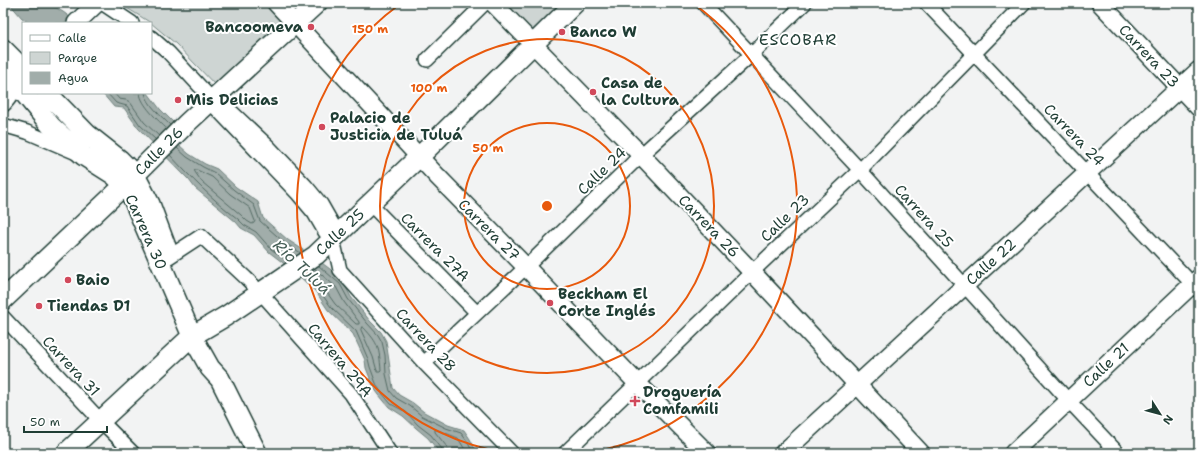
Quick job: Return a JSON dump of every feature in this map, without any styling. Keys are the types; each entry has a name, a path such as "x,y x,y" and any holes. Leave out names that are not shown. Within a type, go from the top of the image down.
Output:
{"main road":[{"name":"Calle 26","path":"3,300 136,174 211,98 317,3"},
{"name":"Calle 25","path":"66,453 197,333 226,316 316,255 419,157 575,3"},
{"name":"Carrera 30","path":"3,49 22,83"},
{"name":"Carrera 30","path":"3,67 22,83"},
{"name":"Carrera 30","path":"29,94 51,126 84,156 108,171 136,174"},
{"name":"Carrera 30","path":"48,94 87,134 136,174 150,204 197,333 203,357 220,379 257,453"},
{"name":"Carrera 30","path":"136,174 133,199 197,333"}],"street":[{"path":"80,19 97,3"},
{"path":"102,3 130,22"},
{"name":"Carrera 27","path":"276,3 419,157 637,383 707,453"},
{"path":"427,60 485,3"},
{"name":"Carrera 26","path":"493,3 641,155 921,453"},
{"name":"Carrera 25","path":"703,3 860,170 964,286 1118,453"},
{"name":"Calle 24","path":"424,363 526,267 641,155 805,3"},
{"name":"Carrera 24","path":"926,3 1088,173 1197,284"},
{"name":"Calle 23","path":"565,453 860,170 1024,3"},
{"name":"Carrera 23","path":"1100,3 1188,90 1199,108"},
{"name":"Carrera 28","path":"152,38 168,52 211,98 268,146 306,186 321,204 333,225 333,238 340,270 424,363 512,453"},
{"name":"Calle 22","path":"783,453 1088,173 1188,90 1199,70"},
{"path":"3,103 22,83"},
{"path":"3,125 34,135 84,156"},
{"name":"Carrera 27A","path":"370,204 477,313"},
{"name":"Carrera 29A","path":"169,257 201,236 246,278 264,289 351,394 390,453"},
{"name":"Calle 21","path":"1013,453 1068,400 1197,284"},
{"name":"Carrera 31","path":"3,317 100,421 133,453"}],"green space":[{"path":"119,3 268,3 286,23 217,87 176,44 152,24 152,22 149,22"},
{"path":"505,3 563,3 533,33"}],"water":[{"path":"9,3 46,4 60,10 75,22 28,22 22,18"},
{"name":"Río Tuluá","path":"103,94 149,94 160,109 175,124 179,145 189,154 205,164 217,169 236,187 258,202 263,218 288,240 330,269 343,282 351,297 381,332 386,341 393,388 399,395 413,403 424,412 448,425 464,430 477,453 440,453 428,438 403,416 389,407 374,388 366,368 365,360 353,334 328,310 316,292 295,272 269,252 254,235 241,228 236,222 195,188 138,128 124,108 114,107"}],"place":[{"name":"Bancoomeva","path":"311,27"},
{"name":"Banco W","path":"562,32"},
{"name":"Casa de la Cultura","path":"593,92"},
{"name":"Mis Delicias","path":"178,100"},
{"name":"Palacio de Justicia de Tuluá","path":"322,127"},
{"name":"Baio","path":"68,280"},
{"name":"Beckham El Corte Inglés","path":"550,303"},
{"name":"Tiendas D1","path":"39,306"},
{"name":"Droguería Comfamili","path":"635,401"}],"district":[{"name":"ESCOBAR","path":"798,39"}]}
